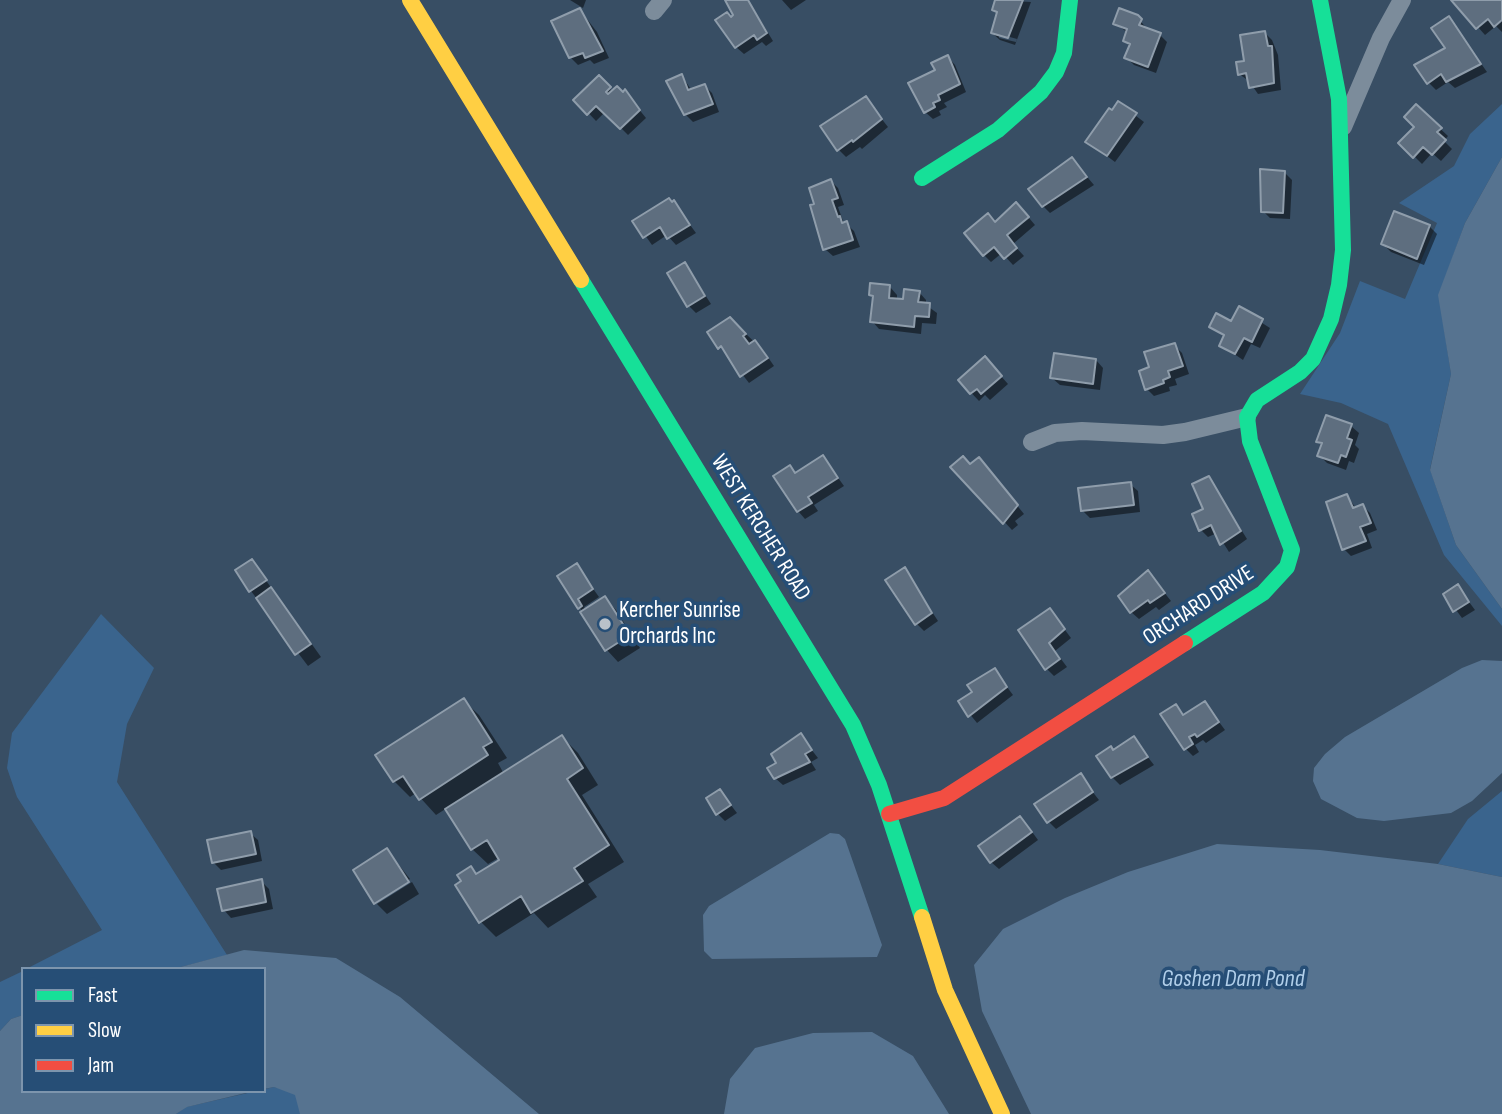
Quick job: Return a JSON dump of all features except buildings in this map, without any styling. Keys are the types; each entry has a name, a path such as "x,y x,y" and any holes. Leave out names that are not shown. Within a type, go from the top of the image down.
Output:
{"street":[{"name":"WEST KERCHER ROAD","path":"410,0 822,669 865,749 889,814 945,990 1002,1114"},
{"path":"922,178 998,130 1041,92 1056,72 1064,53 1070,0"},
{"path":"1032,442 1055,433 1082,431 1152,434 1185,432 1247,417 1258,400 1312,359 1331,319 1343,250 1337,76 1320,0"},
{"path":"1339,137 1381,38 1402,0"},
{"name":"ORCHARD DRIVE","path":"889,814 944,798 1279,579 1287,567 1292,550 1289,533 1250,441 1247,417"}],"shaded area":[{"path":"1502,104 1502,157 1465,223 1439,295 1451,374 1430,469 1456,545 1502,609 1502,626 1444,555 1388,424 1341,403 1300,394 1340,333 1360,281 1405,299 1437,223 1399,203 1454,166 1470,134"},
{"path":"101,614 154,668 127,724 117,782 227,955 181,967 30,967 102,930 17,797 7,768 12,733"},
{"path":"1502,791 1502,877 1438,864 1468,819"},
{"path":"21,972 21,1016 11,1019 0,1031 0,982"},
{"path":"274,1087 386,1114 176,1114 186,1107 248,1093 266,1093 266,1089"}],"water":[{"path":"1502,157 1502,609 1456,545 1430,470 1451,374 1438,295 1465,223"},
{"path":"1482,660 1502,661 1502,773 1472,801 1451,813 1384,821 1357,818 1321,799 1313,781 1314,768 1325,754 1345,737 1462,668"},
{"path":"830,833 839,834 845,839 882,945 877,957 712,959 704,951 703,915 709,906"},
{"name":"Goshen Dam Pond","path":"1217,844 1320,850 1438,864 1502,877 1502,1114 1031,1114 982,1011 974,965 1003,929 1065,898 1128,872"},
{"path":"244,950 336,958 400,997 539,1114 300,1114 295,1095 274,1087 266,1089 266,967 180,967"},
{"path":"21,1016 21,1093 246,1093 187,1107 176,1114 0,1114 0,1031 11,1019"},
{"path":"872,1032 913,1056 949,1114 724,1114 730,1079 755,1048 813,1033"}],"traffic: fast":[{"path":"922,178 998,130 1041,92 1056,72 1064,53 1070,0"},
{"path":"1185,643 1263,593 1287,567 1292,550 1250,441 1247,417 1257,400 1300,372 1313,359 1331,319 1339,285 1343,250 1339,99 1320,0"},
{"path":"581,280 853,725 879,785 922,917"}],"traffic: slow":[{"path":"410,0 581,280"},
{"path":"922,917 945,990 1002,1114"}],"traffic: jam":[{"path":"889,814 944,798 1185,643"}],"place":[{"name":"Kercher Sunrise Orchards Inc","path":"605,624"}]}
